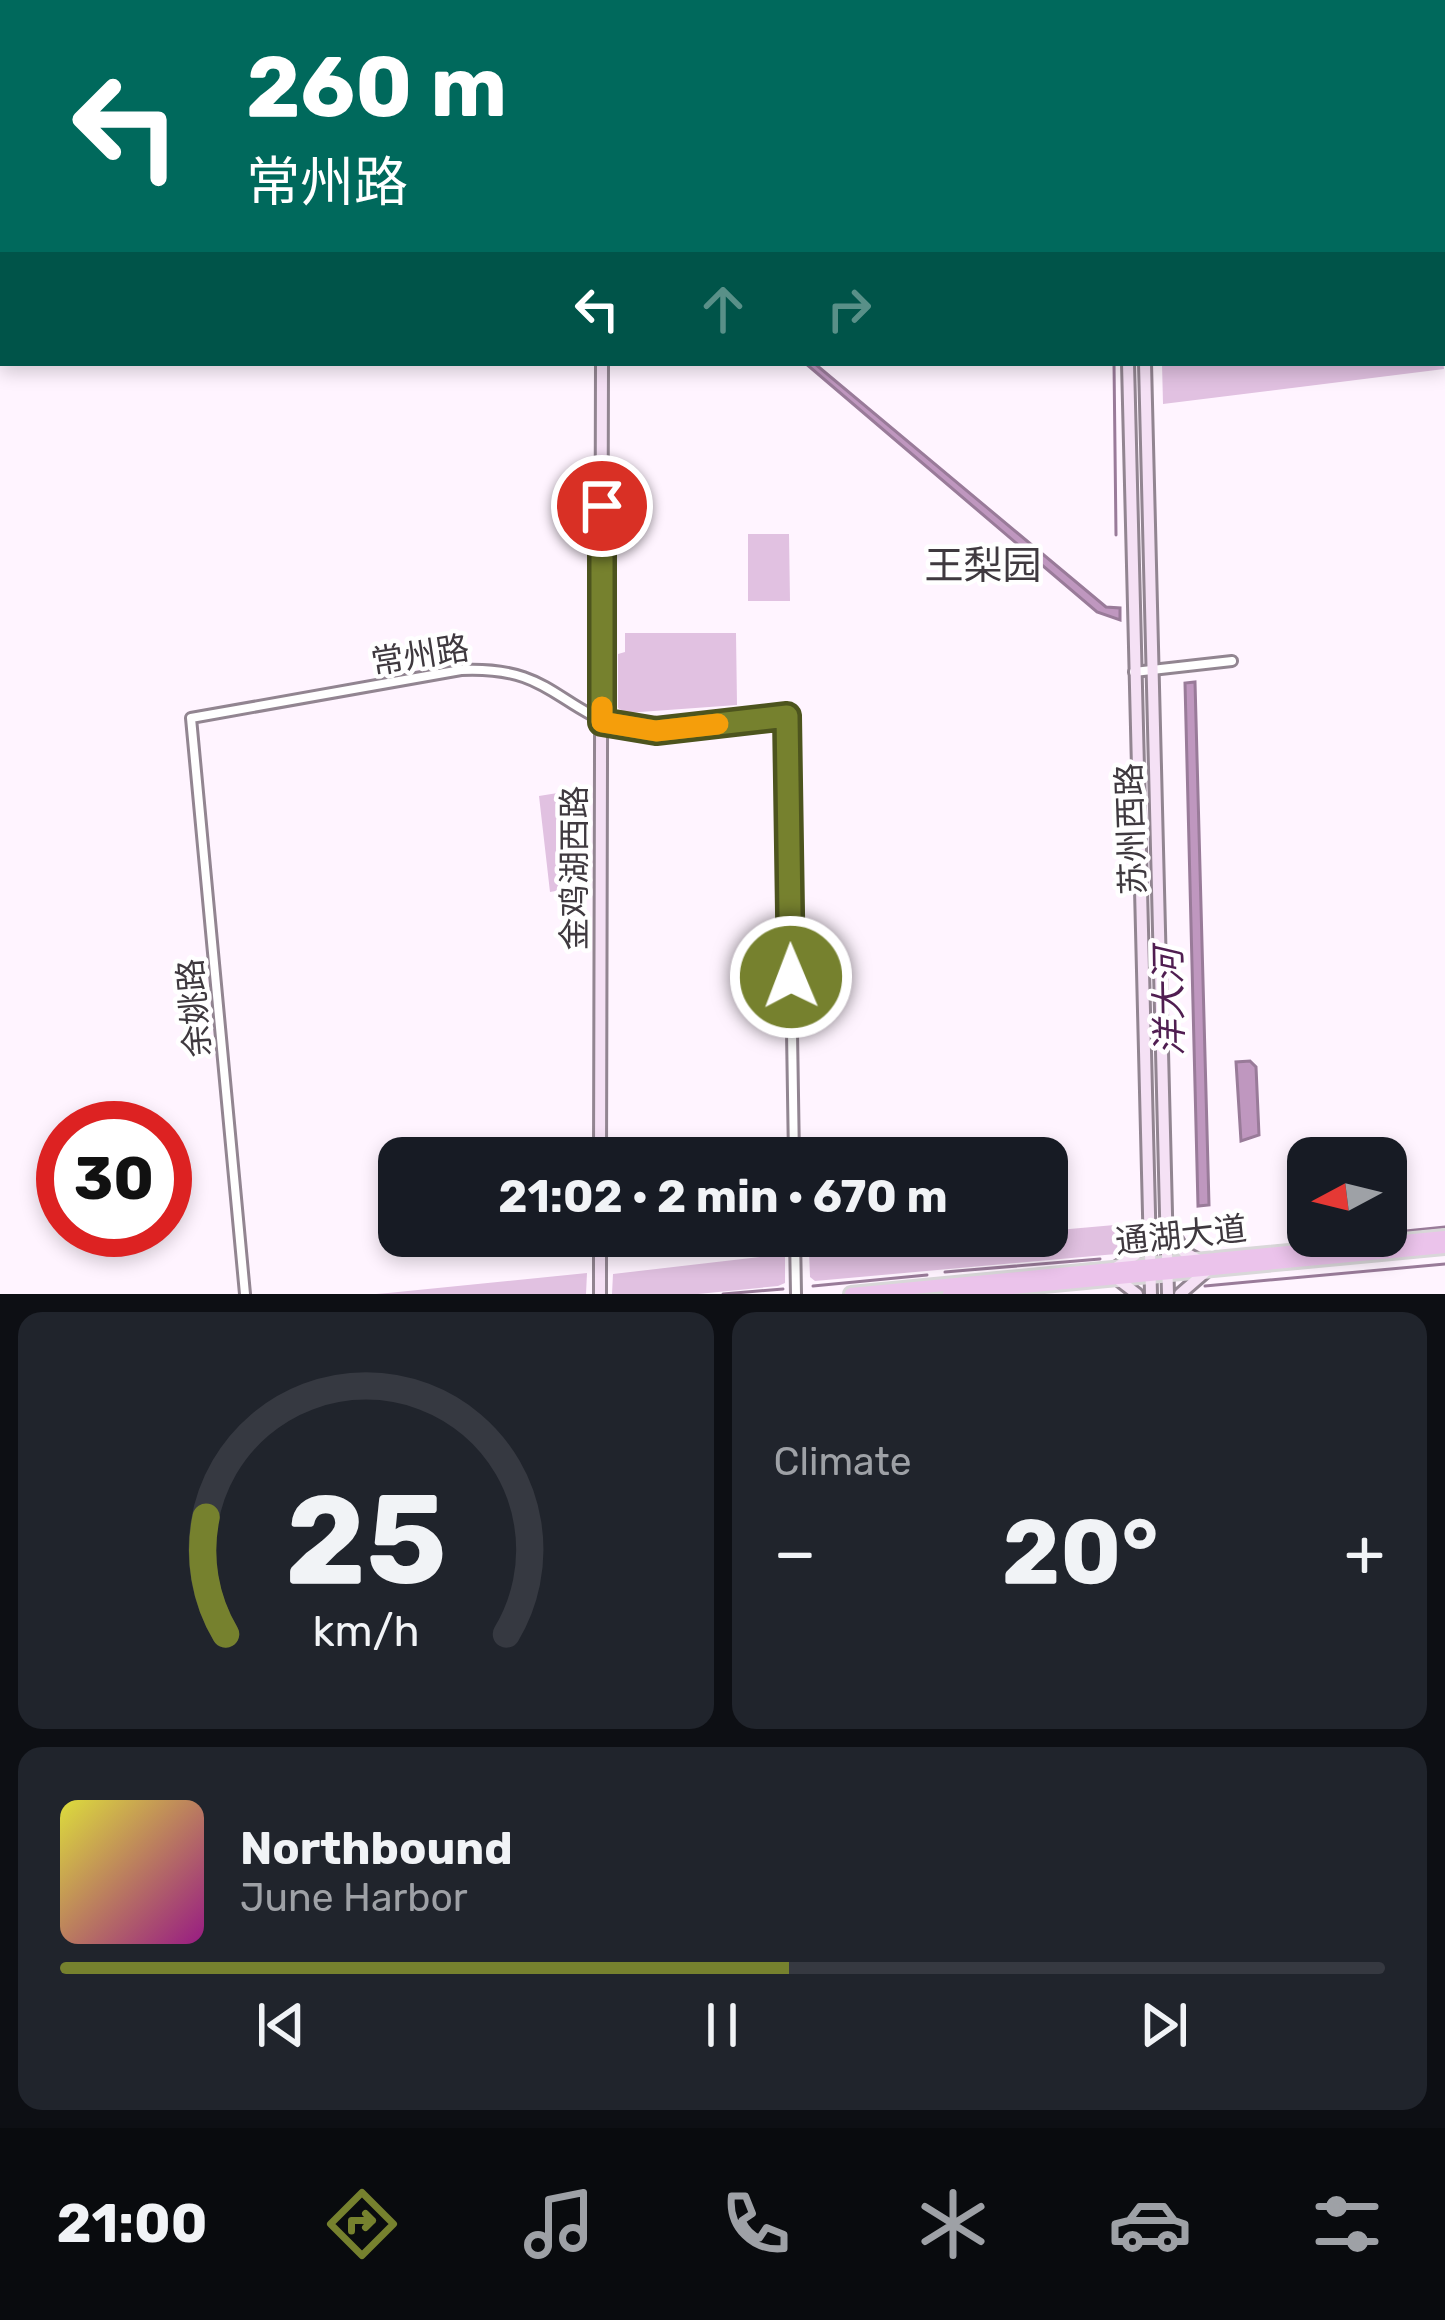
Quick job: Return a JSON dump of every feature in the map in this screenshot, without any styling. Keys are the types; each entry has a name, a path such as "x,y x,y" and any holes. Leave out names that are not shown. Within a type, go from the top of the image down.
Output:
{"main road":[{"name":"金鸡湖西路","path":"600,1137 602,366"},
{"name":"苏州西路","path":"1128,366 1150,1294"},
{"name":"苏州西路","path":"1145,366 1168,1294"},
{"path":"1134,634 1152,633"},
{"path":"1136,715 1155,715"},
{"path":"1141,907 1160,907"},
{"path":"1168,1220 1180,1246 1204,1265 1180,1294"},
{"path":"1137,1294 1115,1274 1150,1231"},
{"name":"通湖大道","path":"1204,1265 1445,1237"},
{"name":"通湖大道","path":"949,1294 1168,1268 1445,1247"},
{"path":"600,1257 600,1294"},
{"name":"通湖大道","path":"851,1294 1115,1274"}],"street":[{"path":"1134,672 1232,661"},
{"name":"常州路","path":"191,718 461,670 496,668 533,677 602,722 656,731 787,716 793,1137"},
{"name":"余姚路","path":"191,718 245,1294"},
{"path":"795,1257 796,1294"}],"shaded area":[{"path":"809,366 818,366 1106,607 1120,608 1120,620 1097,612"},
{"path":"1162,366 1444,366 1444,369 1163,404"},
{"path":"748,534 789,534 790,601 748,601"},
{"path":"625,633 736,633 737,705 626,713 618,708 618,654 625,652"},
{"path":"1195,682 1209,1205 1198,1206 1185,683"},
{"path":"576,790 577,804 567,808 572,888 550,892 539,796"},
{"path":"1250,1061 1256,1067 1259,1135 1241,1141 1236,1062"},
{"path":"1137,1223 1135,1237 1116,1254 815,1281 810,1277 809,1257 1068,1257 1068,1229"},
{"path":"785,1257 785,1283 778,1286 698,1294 612,1294 613,1274"},
{"path":"587,1273 586,1294 376,1294 388,1293"}],"waterway":[{"path":"1114,366 1116,535"},
{"path":"1407,1231 1445,1227"},
{"path":"945,1272 1100,1259"},
{"path":"1205,1286 1445,1264"},
{"path":"813,1286 927,1275"},
{"path":"723,1294 783,1289"}],"slow traffic":[{"path":"602,707 602,722 626,729 656,731 718,724"}],"district":[{"name":"王梨园","path":"983,566"}],"route":[{"path":"602,506 602,722 656,731 787,716 791,977"}],"water label":[{"name":"洋大河","path":"1169,1002"}]}
